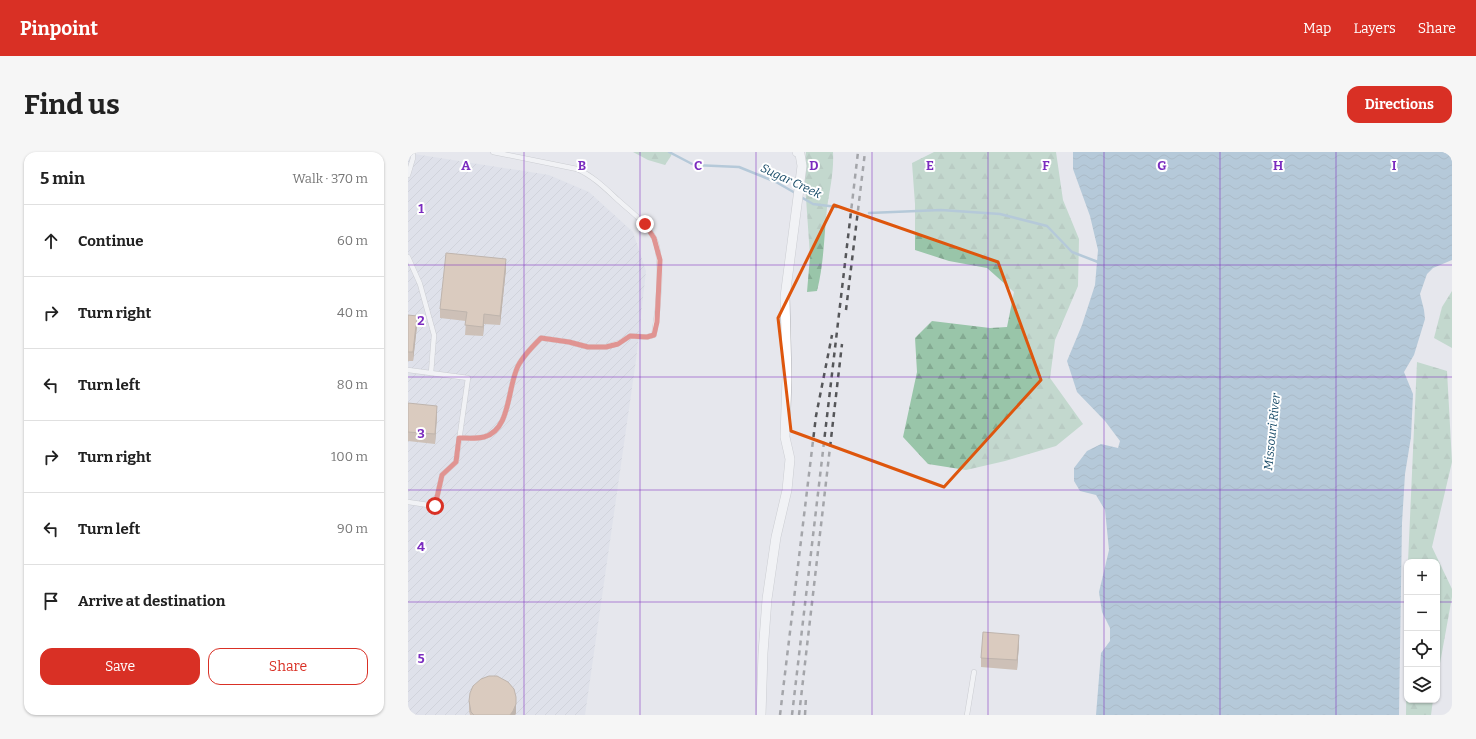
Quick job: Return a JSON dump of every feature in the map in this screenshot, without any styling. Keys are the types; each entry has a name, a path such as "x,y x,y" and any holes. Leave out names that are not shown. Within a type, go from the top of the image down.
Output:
{"street":[{"path":"761,715 763,653 767,599 776,537 787,490 790,459 785,437 787,378 785,297 802,166 800,154 797,152"}],"lane":[{"path":"408,175 413,158 413,152"},
{"path":"459,438 483,438 493,434 500,427 505,416 510,388 518,365 541,338 569,342 588,347 606,347 618,344 630,336 647,337 654,335 657,322 660,260 654,238 645,224 589,175 577,169 493,152"},
{"path":"408,257 420,284 434,335 431,373"},
{"path":"408,370 468,378 456,462 442,475 435,506 408,502"},
{"path":"967,715 974,672"}],"highlighted area":[{"path":"834,205 998,262 1041,380 944,487 791,431 778,318"}],"shaded area":[{"path":"408,153 549,175 589,192 633,232 646,271 636,360 585,715 408,715"}],"green space":[{"path":"633,152 672,152 665,165 648,160"},
{"path":"806,152 833,152 832,180 827,208 819,281 817,291 807,292 810,256 804,169"},
{"path":"934,152 1056,152 1063,200 1079,239 1078,286 1055,340 1050,378 1083,424 1056,446 1005,461 966,470 928,464 903,437 917,372 915,338 932,321 990,328 1007,327 1014,292 987,268 949,261 915,250 915,204 912,163"},
{"path":"1452,291 1452,348 1434,338 1442,307"},
{"path":"1417,362 1447,371 1452,462 1432,547 1438,559 1408,559"},
{"path":"1440,564 1452,589 1452,597 1440,663"},
{"path":"1406,703 1433,703 1431,715 1406,715"}],"water":[{"name":"Missouri River","path":"1073,152 1452,152 1452,260 1433,268 1427,274 1420,294 1425,319 1414,355 1404,372 1413,394 1411,437 1405,474 1402,523 1399,715 1096,715 1101,653 1110,641 1110,628 1102,612 1099,592 1109,550 1105,510 1096,495 1080,491 1074,481 1074,468 1087,451 1101,444 1118,448 1120,441 1105,421 1077,392 1067,361 1082,325 1095,285 1098,250 1090,216 1073,169"}],"building":[{"path":"446,253 506,259 500,316 484,314 483,327 465,325 467,312 440,309"},
{"path":"408,315 417,316 413,352 408,352"},
{"path":"408,403 437,406 435,434 408,432"},
{"path":"983,632 1019,635 1017,660 981,658"},
{"path":"489,676 497,676 508,682 514,689 516,704 510,715 474,715 471,712 469,701 473,686 481,679"}],"waterway":[{"name":"Sugar Creek","path":"669,152 694,165 739,167 776,182 797,194"},
{"name":"Sugar Creek","path":"801,197 813,204 837,207"},
{"path":"869,213 941,210 1000,214 1047,226 1072,252 1098,262"}],"railway":[{"path":"792,715 858,152"},
{"path":"846,310 865,152"},
{"path":"780,715 816,416 832,335"},
{"path":"799,715 842,344"},
{"path":"805,715 806,697"}],"route":[{"path":"435,506 442,475 456,462 459,438 483,438 493,434 500,427 505,416 510,388 518,365 541,338 569,342 588,347 606,347 618,344 630,336 647,337 654,335 657,322 660,260 654,238 645,224"}]}
